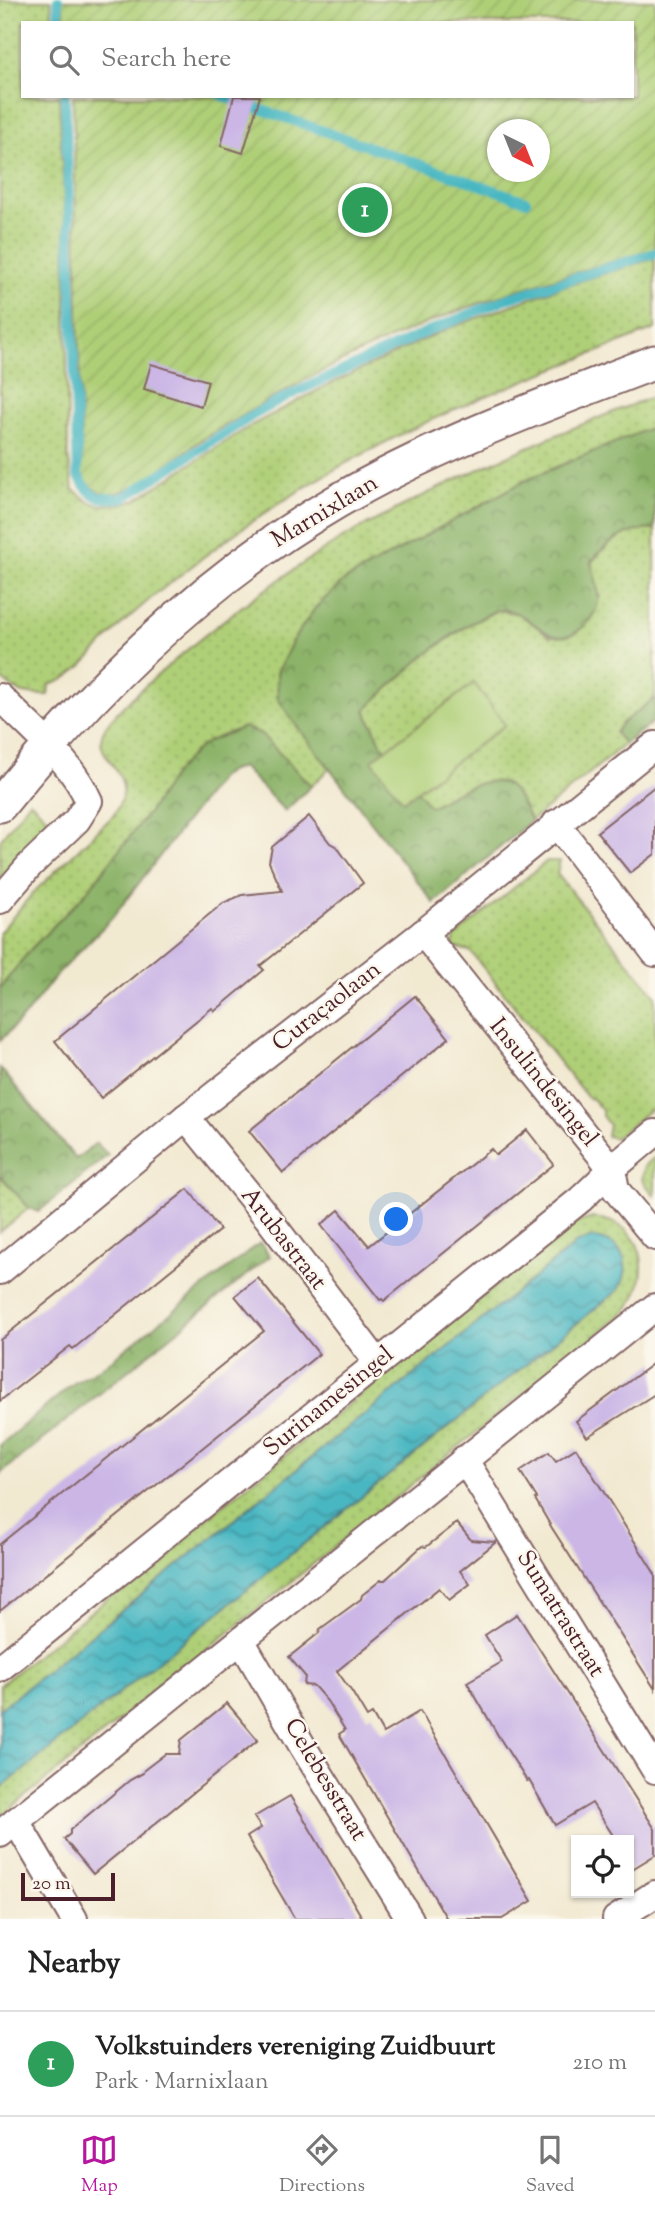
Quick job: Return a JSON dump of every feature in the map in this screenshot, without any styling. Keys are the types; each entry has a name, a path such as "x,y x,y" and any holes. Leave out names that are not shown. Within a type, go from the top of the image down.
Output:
{"street":[{"name":"Marnixlaan","path":"0,805 48,745 108,680 154,636 241,565 336,502 468,435 655,362"},
{"path":"0,697 48,745 82,786 89,802 77,821 30,865 0,900"},
{"name":"Curaçaolaan","path":"0,1271 187,1117 423,933 655,745"},
{"path":"556,823 655,953"},
{"name":"Insulindesingel","path":"423,933 612,1169 616,1190 655,1237"},
{"name":"Arubastraat","path":"187,1117 267,1217 377,1363"},
{"name":"Surinamesingel","path":"0,1668 582,1199 612,1169 655,1133"},
{"path":"74,1919 8,1827 655,1307"},
{"name":"Sumatrastraat","path":"464,1459 655,1770"},
{"name":"Celebesstraat","path":"241,1640 303,1747 410,1919"},
{"path":"616,1919 655,1894"}],"green space":[{"path":"0,0 51,0 52,21 21,21 21,98 59,98 65,224 68,456 73,489 89,502 99,505 122,504 135,500 250,426 324,387 447,329 561,287 655,258 655,329 449,412 328,473 251,522 163,588 70,676 49,685 48,695 27,694 0,678"},
{"path":"62,0 655,0 655,249 517,290 401,334 338,363 277,396 203,439 131,488 111,494 102,493 90,485 82,474 73,98 634,98 634,21 65,21"},
{"path":"655,396 655,426 528,479 345,580 316,607 293,640 293,721 330,768 311,786 260,733 195,751 175,773 149,812 84,895 31,949 0,988 0,932 33,893 114,815 119,806 123,793 122,782 104,753 102,737 110,721 137,693 233,614 344,538 492,463"},
{"path":"655,426 655,529 635,531 619,537 591,562 598,589 598,604 584,626 572,635 561,637 541,629 521,615 510,611 494,611 450,636 365,710 381,743 430,807 467,788 498,782 515,792 531,821 434,903 293,721 278,699 277,673 293,640 316,607 345,580 528,479"},
{"path":"655,529 655,698 621,724 615,733 625,744 531,821 515,792 499,782 467,788 430,808 381,743 365,710 422,657 472,623 498,610 519,614 551,637 600,597 591,563 598,555 619,537 635,531"},
{"path":"474,683 505,725 403,801 372,760"},
{"path":"655,698 655,720 625,744 615,733 621,724"},
{"path":"244,727 260,733 311,786 285,811 242,767 226,773 112,918 58,973 27,1013 0,1041 0,988 31,949 84,895 149,812 175,773 195,751 209,741"},
{"path":"30,801 55,826 0,882 0,840"},
{"path":"547,861 560,861 557,874 655,995 655,1106 615,1138 607,1136 609,1125 602,1116 602,1110 588,1098 470,951 455,948 453,945 455,936"},
{"path":"0,1068 76,1159 96,1143 108,1155 38,1212 29,1208 0,1175"},
{"path":"655,1157 655,1196 642,1180 645,1165"},
{"path":"0,1175 29,1208 0,1232"},
{"path":"593,1218 625,1229 635,1240 640,1254 640,1284 624,1313 0,1817 0,1789 617,1291 593,1238 577,1243 0,1709 0,1685 572,1224"},
{"path":"260,1243 270,1256 0,1474 0,1445 74,1383 101,1368"}],"water":[{"path":"593,1238 612,1244 623,1257 625,1273 617,1291 0,1789 0,1709 577,1243"}],"building":[{"path":"233,98 259,98 243,153 221,146"},
{"path":"151,364 208,381 201,406 144,389"},
{"path":"655,786 655,854 630,873 597,832"},
{"path":"309,816 330,843 337,847 363,883 260,966 264,970 215,1011 212,1008 101,1098 55,1041 223,903 242,895 282,891 269,862 272,847"},
{"path":"415,996 449,1038 283,1173 249,1131"},
{"path":"527,1130 553,1165 384,1301 380,1300 321,1225 339,1210 369,1246 491,1149 496,1155"},
{"path":"188,1189 220,1230 73,1349 70,1346 0,1401 0,1340"},
{"path":"258,1278 319,1354 0,1611 0,1544 264,1331 235,1296"},
{"path":"655,1362 655,1394 587,1437 576,1421"},
{"path":"576,1448 655,1574 655,1689 552,1528 520,1471 549,1452 556,1461"},
{"path":"457,1523 471,1540 496,1542 460,1571 470,1584 449,1600 439,1588 337,1671 367,1717 372,1714 383,1733 420,1711 532,1901 502,1919 447,1919 339,1734 345,1730 314,1686 304,1685 305,1676 289,1657 319,1633 320,1629 361,1599 362,1595 381,1580 385,1580 422,1546 426,1547"},
{"path":"517,1614 655,1829 655,1855 634,1868 634,1835 613,1835 592,1803 555,1825 467,1682 502,1662 485,1635"},
{"path":"227,1703 258,1740 93,1874 64,1839 70,1834 70,1830 165,1754 179,1754 181,1740"},
{"path":"290,1796 363,1919 295,1919 247,1837 261,1828 254,1817"}],"waterway":[{"path":"58,0 59,21"},
{"path":"65,98 78,475 87,489 96,496 123,498 255,414 424,333 506,299 655,253"},
{"path":"228,98 526,201"}],"place":[{"name":"Volkstuinders vereniging Zuidbuurt","path":"365,210"}]}
